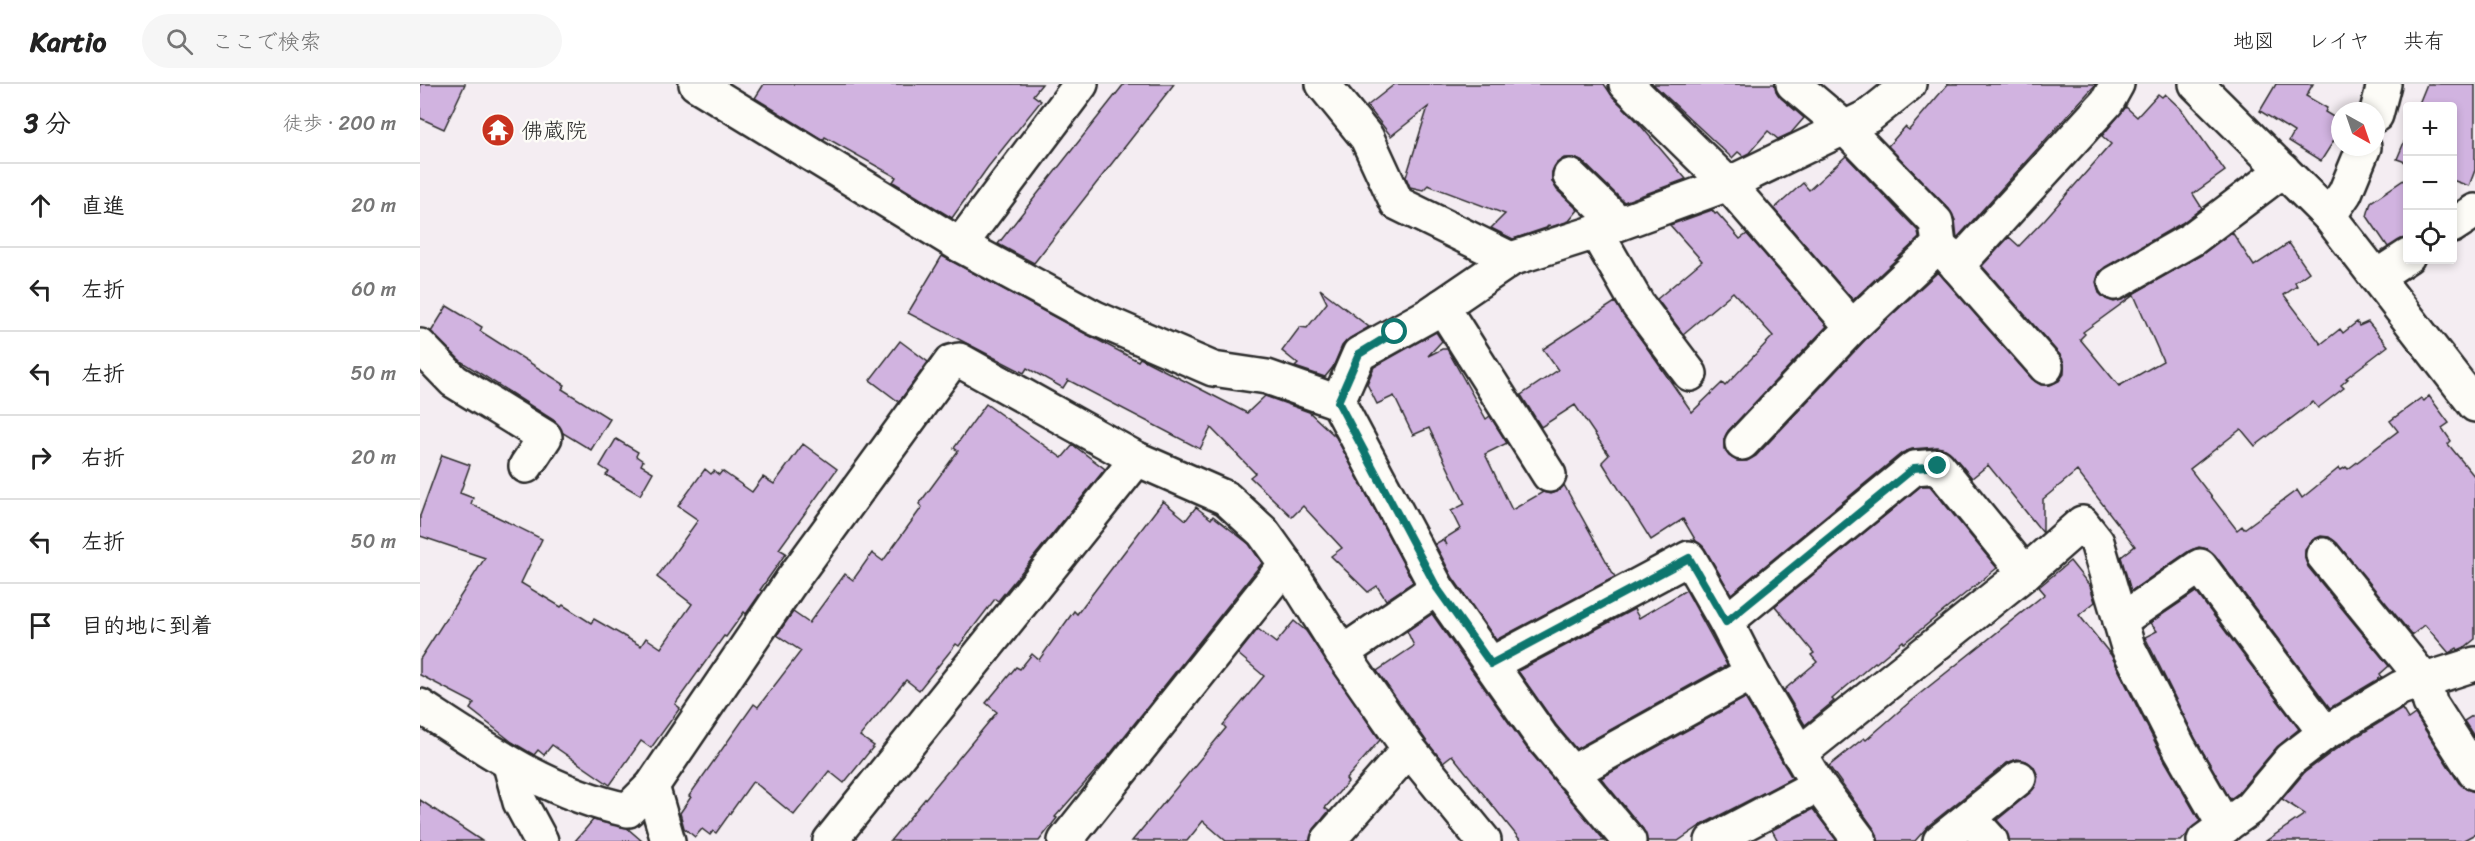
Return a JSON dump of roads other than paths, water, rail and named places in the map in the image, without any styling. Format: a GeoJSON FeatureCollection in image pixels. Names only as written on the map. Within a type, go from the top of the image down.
{"type":"FeatureCollection","features":[{"type":"Feature","properties":{"kind":"street"},"geometry":{"type":"LineString","coordinates":[[696,84],[960,245],[1095,318],[1213,369],[1267,376],[1338,402],[1437,588],[1541,736],[1629,841]]}},
{"type":"Feature","properties":{"kind":"street"},"geometry":{"type":"LineString","coordinates":[[960,245],[1081,84]]}},
{"type":"Feature","properties":{"kind":"street"},"geometry":{"type":"LineString","coordinates":[[1323,84],[1367,138],[1397,203],[1511,259]]}},
{"type":"Feature","properties":{"kind":"street"},"geometry":{"type":"LineString","coordinates":[[1626,84],[1728,184],[1852,327]]}},
{"type":"Feature","properties":{"kind":"street"},"geometry":{"type":"LineString","coordinates":[[1793,84],[1844,127],[1936,222],[1948,255],[2046,367]]}},
{"type":"Feature","properties":{"kind":"street"},"geometry":{"type":"LineString","coordinates":[[1338,402],[1359,354],[1442,306],[1511,259],[1728,184],[1869,116],[1909,84]]}},
{"type":"Feature","properties":{"kind":"street"},"geometry":{"type":"LineString","coordinates":[[1742,443],[1852,327],[1948,255],[2107,102],[2117,84]]}},
{"type":"Feature","properties":{"kind":"street"},"geometry":{"type":"LineString","coordinates":[[2196,84],[2329,216],[2475,405]]}},
{"type":"Feature","properties":{"kind":"street"},"geometry":{"type":"LineString","coordinates":[[2379,102],[2384,84]]}},
{"type":"Feature","properties":{"kind":"street"},"geometry":{"type":"LineString","coordinates":[[2329,216],[2344,194],[2360,156]]}},
{"type":"Feature","properties":{"kind":"street"},"geometry":{"type":"LineString","coordinates":[[2115,283],[2192,239],[2283,170]]}},
{"type":"Feature","properties":{"kind":"street"},"geometry":{"type":"LineString","coordinates":[[1570,176],[1607,227],[1638,305],[1690,374]]}},
{"type":"Feature","properties":{"kind":"street"},"geometry":{"type":"LineString","coordinates":[[2457,223],[2475,211]]}},
{"type":"Feature","properties":{"kind":"street"},"geometry":{"type":"LineString","coordinates":[[2376,277],[2403,259]]}},
{"type":"Feature","properties":{"kind":"street"},"geometry":{"type":"LineString","coordinates":[[1442,306],[1549,475]]}},
{"type":"Feature","properties":{"kind":"street"},"geometry":{"type":"LineString","coordinates":[[420,346],[454,381],[545,437],[526,466]]}},
{"type":"Feature","properties":{"kind":"street"},"geometry":{"type":"LineString","coordinates":[[420,706],[510,765],[596,804],[628,810],[652,786],[792,580],[951,362],[959,360],[1137,459],[1226,498],[1263,532],[1409,750],[1484,841]]}},
{"type":"Feature","properties":{"kind":"street"},"geometry":{"type":"LineString","coordinates":[[830,841],[1137,459]]}},
{"type":"Feature","properties":{"kind":"street"},"geometry":{"type":"LineString","coordinates":[[1726,622],[1914,468],[1938,466],[2025,573]]}},
{"type":"Feature","properties":{"kind":"street"},"geometry":{"type":"LineString","coordinates":[[1799,754],[2025,573],[2082,523],[2097,542],[2128,647],[2163,717],[2214,834],[2250,808],[2291,759],[2325,733],[2400,688],[2475,664]]}},
{"type":"Feature","properties":{"kind":"street"},"geometry":{"type":"LineString","coordinates":[[2323,555],[2425,681],[2430,703],[2475,773],[2470,791],[2475,798]]}},
{"type":"Feature","properties":{"kind":"street"},"geometry":{"type":"LineString","coordinates":[[1491,664],[1689,558],[1799,754],[1818,785],[1860,841]]}},
{"type":"Feature","properties":{"kind":"street"},"geometry":{"type":"LineString","coordinates":[[1065,841],[1286,564]]}},
{"type":"Feature","properties":{"kind":"street"},"geometry":{"type":"LineString","coordinates":[[2120,621],[2200,566],[2325,733]]}},
{"type":"Feature","properties":{"kind":"street"},"geometry":{"type":"LineString","coordinates":[[1342,653],[1437,588]]}},
{"type":"Feature","properties":{"kind":"street"},"geometry":{"type":"LineString","coordinates":[[1570,772],[1752,673]]}},
{"type":"Feature","properties":{"kind":"street"},"geometry":{"type":"LineString","coordinates":[[1328,841],[1409,750]]}},
{"type":"Feature","properties":{"kind":"street"},"geometry":{"type":"LineString","coordinates":[[510,765],[520,802],[541,841]]}},
{"type":"Feature","properties":{"kind":"street"},"geometry":{"type":"LineString","coordinates":[[1940,841],[1980,829],[2019,778]]}},
{"type":"Feature","properties":{"kind":"street"},"geometry":{"type":"LineString","coordinates":[[1712,841],[1818,785]]}},
{"type":"Feature","properties":{"kind":"street"},"geometry":{"type":"LineString","coordinates":[[652,786],[668,841]]}},
{"type":"Feature","properties":{"kind":"place","name":"佛蔵院"},"geometry":{"type":"Point","coordinates":[498,130]}}]}
